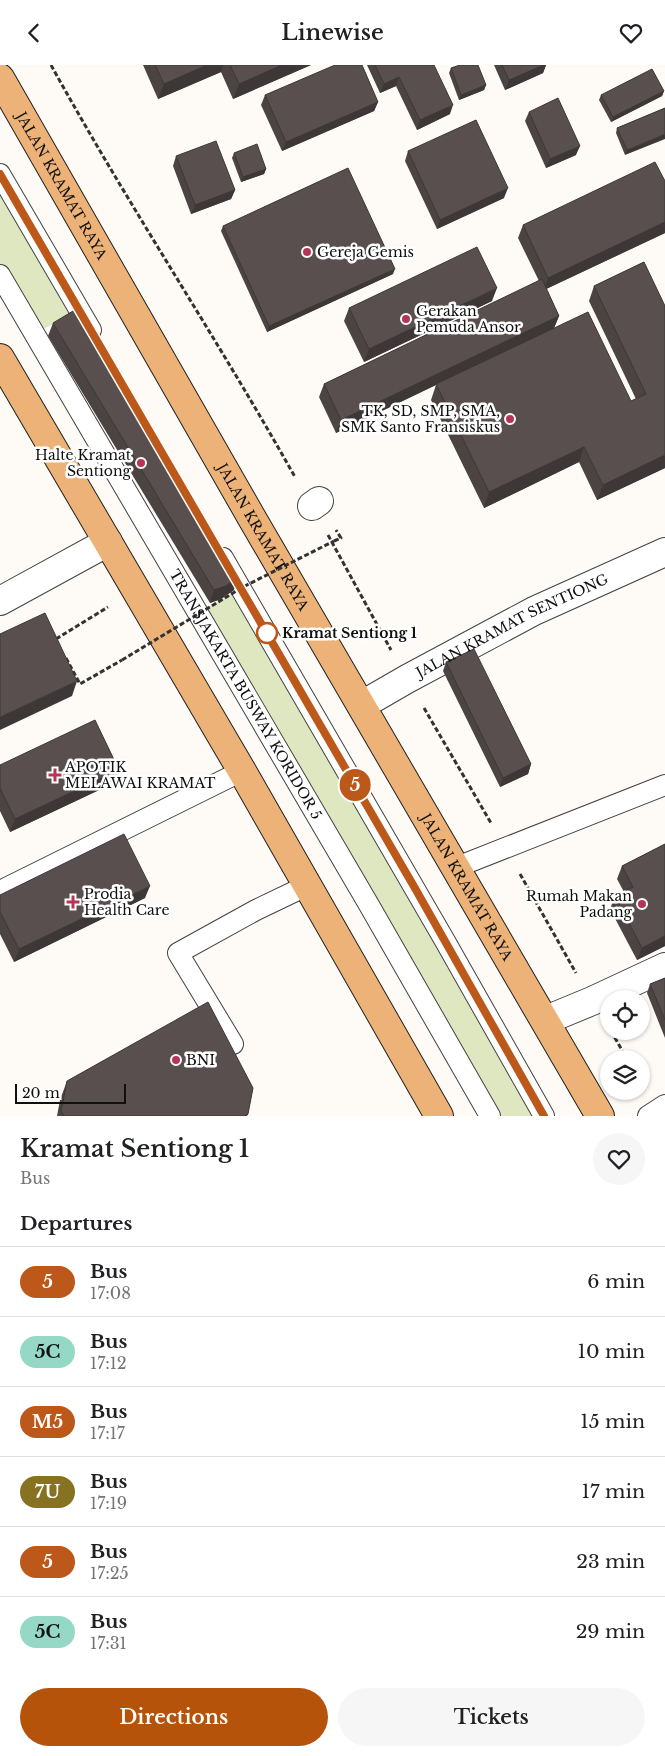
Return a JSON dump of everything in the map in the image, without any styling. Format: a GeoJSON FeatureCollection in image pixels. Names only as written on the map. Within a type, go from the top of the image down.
{"type":"FeatureCollection","features":[{"type":"Feature","properties":{"kind":"main road","name":"JALAN KRAMAT RAYA"},"geometry":{"type":"LineString","coordinates":[[0,78],[258,528],[546,1020],[600,1116]]}},
{"type":"Feature","properties":{"kind":"main road"},"geometry":{"type":"LineString","coordinates":[[0,358],[242,771],[306,886],[440,1116]]}},
{"type":"Feature","properties":{"kind":"street"},"geometry":{"type":"LineString","coordinates":[[0,601],[108,542]]}},
{"type":"Feature","properties":{"kind":"street","name":"JALAN KRAMAT SENTIONG"},"geometry":{"type":"LineString","coordinates":[[362,705],[534,611],[665,552]]}},
{"type":"Feature","properties":{"kind":"street"},"geometry":{"type":"LineString","coordinates":[[546,1020],[665,967]]}},
{"type":"Feature","properties":{"kind":"lane"},"geometry":{"type":"LineString","coordinates":[[0,174],[100,345]]}},
{"type":"Feature","properties":{"kind":"lane","name":"TRANSJAKARTA BUSWAY KORIDOR 5"},"geometry":{"type":"LineString","coordinates":[[0,275],[369,905],[490,1116]]}},
{"type":"Feature","properties":{"kind":"lane"},"geometry":{"type":"LineString","coordinates":[[211,538],[430,915],[544,1116]]}},
{"type":"Feature","properties":{"kind":"lane"},"geometry":{"type":"LineString","coordinates":[[6,888],[242,771]]}},
{"type":"Feature","properties":{"kind":"lane"},"geometry":{"type":"LineString","coordinates":[[457,867],[665,785]]}},
{"type":"Feature","properties":{"kind":"lane"},"geometry":{"type":"LineString","coordinates":[[233,1044],[178,953],[256,910],[306,886]]}},
{"type":"Feature","properties":{"kind":"lane"},"geometry":{"type":"LineString","coordinates":[[648,1116],[665,1105]]}},
{"type":"Feature","properties":{"kind":"path"},"geometry":{"type":"LineString","coordinates":[[51,65],[192,306],[315,504],[407,679],[506,848],[592,1001]]}},
{"type":"Feature","properties":{"kind":"path"},"geometry":{"type":"LineString","coordinates":[[64,654],[80,684],[243,587],[341,538]]}},
{"type":"Feature","properties":{"kind":"path"},"geometry":{"type":"LineString","coordinates":[[60,646],[56,638],[136,591]]}},
{"type":"Feature","properties":{"kind":"green space"},"geometry":{"type":"Polygon","coordinates":[[[0,174],[80,312],[34,333],[0,275],[0,174]]]}},
{"type":"Feature","properties":{"kind":"green space"},"geometry":{"type":"Polygon","coordinates":[[[235,591],[544,1116],[490,1116],[197,614],[235,591]]]}},
{"type":"Feature","properties":{"kind":"building"},"geometry":{"type":"Polygon","coordinates":[[[155,65],[207,65],[164,84],[155,65]]]}},
{"type":"Feature","properties":{"kind":"building"},"geometry":{"type":"Polygon","coordinates":[[[230,65],[282,65],[239,84],[230,65]]]}},
{"type":"Feature","properties":{"kind":"building"},"geometry":{"type":"Polygon","coordinates":[[[335,65],[362,65],[378,102],[286,142],[265,95],[335,65]]]}},
{"type":"Feature","properties":{"kind":"building"},"geometry":{"type":"Polygon","coordinates":[[[375,65],[434,65],[453,105],[420,120],[399,77],[384,84],[375,65]]]}},
{"type":"Feature","properties":{"kind":"building"},"geometry":{"type":"Polygon","coordinates":[[[460,65],[478,65],[486,85],[461,95],[451,68],[460,65]]]}},
{"type":"Feature","properties":{"kind":"building"},"geometry":{"type":"Polygon","coordinates":[[[502,65],[544,65],[509,80],[502,65]]]}},
{"type":"Feature","properties":{"kind":"building"},"geometry":{"type":"Polygon","coordinates":[[[652,69],[664,91],[613,117],[601,95],[652,69]]]}},
{"type":"Feature","properties":{"kind":"building"},"geometry":{"type":"Polygon","coordinates":[[[558,98],[580,146],[550,159],[529,112],[558,98]]]}},
{"type":"Feature","properties":{"kind":"building"},"geometry":{"type":"Polygon","coordinates":[[[665,108],[665,134],[627,150],[617,128],[665,108]]]}},
{"type":"Feature","properties":{"kind":"building"},"geometry":{"type":"Polygon","coordinates":[[[476,120],[508,188],[440,220],[408,151],[476,120]]]}},
{"type":"Feature","properties":{"kind":"building"},"geometry":{"type":"Polygon","coordinates":[[[216,141],[235,190],[195,205],[176,156],[216,141]]]}},
{"type":"Feature","properties":{"kind":"building"},"geometry":{"type":"Polygon","coordinates":[[[257,144],[266,169],[243,177],[234,153],[257,144]]]}},
{"type":"Feature","properties":{"kind":"building"},"geometry":{"type":"Polygon","coordinates":[[[655,162],[665,181],[665,222],[548,278],[523,225],[655,162]]]}},
{"type":"Feature","properties":{"kind":"building","name":"Gereja Gemis"},"geometry":{"type":"Polygon","coordinates":[[[348,168],[395,269],[269,326],[223,226],[348,168]]]}},
{"type":"Feature","properties":{"kind":"building"},"geometry":{"type":"Polygon","coordinates":[[[477,247],[497,288],[369,349],[349,308],[477,247]]]}},
{"type":"Feature","properties":{"kind":"building"},"geometry":{"type":"Polygon","coordinates":[[[644,262],[665,306],[665,455],[603,485],[584,447],[489,492],[436,384],[588,312],[631,401],[646,394],[594,286],[644,262]]]}},
{"type":"Feature","properties":{"kind":"building"},"geometry":{"type":"Polygon","coordinates":[[[542,279],[559,316],[341,420],[324,384],[542,279]]]}},
{"type":"Feature","properties":{"kind":"building","name":"Halte Kramat Sentiong"},"geometry":{"type":"Polygon","coordinates":[[[78,308],[238,577],[226,586],[214,590],[53,323],[78,308]]]}},
{"type":"Feature","properties":{"kind":"building"},"geometry":{"type":"Polygon","coordinates":[[[45,613],[77,681],[0,717],[0,634],[45,613]]]}},
{"type":"Feature","properties":{"kind":"building"},"geometry":{"type":"Polygon","coordinates":[[[474,649],[531,764],[503,778],[446,662],[474,649]]]}},
{"type":"Feature","properties":{"kind":"building"},"geometry":{"type":"Polygon","coordinates":[[[95,720],[119,770],[15,819],[0,788],[0,765],[95,720]]]}},
{"type":"Feature","properties":{"kind":"building","name":"Prodia Health Care"},"geometry":{"type":"Polygon","coordinates":[[[124,834],[150,886],[19,949],[0,912],[0,895],[124,834]]]}},
{"type":"Feature","properties":{"kind":"building","name":"Rumah Makan Padang"},"geometry":{"type":"Polygon","coordinates":[[[665,844],[665,936],[642,948],[615,896],[633,887],[622,866],[665,844]]]}},
{"type":"Feature","properties":{"kind":"building"},"geometry":{"type":"Polygon","coordinates":[[[665,978],[665,1020],[650,984],[665,978]]]}},
{"type":"Feature","properties":{"kind":"building","name":"BNI"},"geometry":{"type":"Polygon","coordinates":[[[208,1002],[253,1088],[248,1114],[245,1116],[64,1116],[61,1111],[67,1081],[208,1002]]]}},
{"type":"Feature","properties":{"kind":"bus line","name":"5"},"geometry":{"type":"LineString","coordinates":[[0,174],[416,890],[544,1116]]}},
{"type":"Feature","properties":{"kind":"place","name":"Gereja Gemis"},"geometry":{"type":"Point","coordinates":[307,252]}},
{"type":"Feature","properties":{"kind":"place","name":"Gerakan Pemuda Ansor"},"geometry":{"type":"Point","coordinates":[406,319]}},
{"type":"Feature","properties":{"kind":"place","name":"TK, SD, SMP, SMA, SMK Santo Fransiskus"},"geometry":{"type":"Point","coordinates":[510,419]}},
{"type":"Feature","properties":{"kind":"place","name":"Halte Kramat Sentiong"},"geometry":{"type":"Point","coordinates":[141,463]}},
{"type":"Feature","properties":{"kind":"place","name":"Kramat Sentiong 1"},"geometry":{"type":"Point","coordinates":[267,633]}},
{"type":"Feature","properties":{"kind":"place","name":"APOTIK MELAWAI KRAMAT"},"geometry":{"type":"Point","coordinates":[55,775]}},
{"type":"Feature","properties":{"kind":"place","name":"Prodia Health Care"},"geometry":{"type":"Point","coordinates":[73,902]}},
{"type":"Feature","properties":{"kind":"place","name":"Rumah Makan Padang"},"geometry":{"type":"Point","coordinates":[642,904]}},
{"type":"Feature","properties":{"kind":"place","name":"BNI"},"geometry":{"type":"Point","coordinates":[176,1060]}}]}
